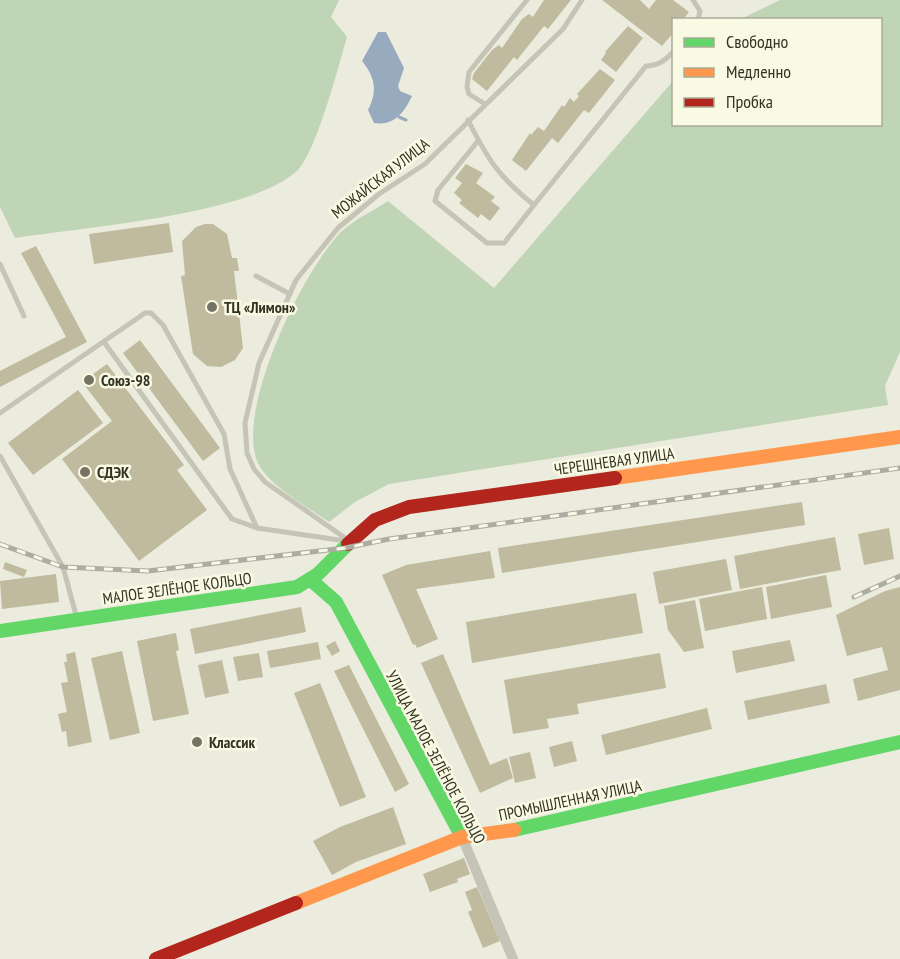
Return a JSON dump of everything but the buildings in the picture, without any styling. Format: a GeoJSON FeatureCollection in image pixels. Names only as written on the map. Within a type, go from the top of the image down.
{"type":"FeatureCollection","features":[{"type":"Feature","properties":{"kind":"street","name":"ЧЕРЕШНЕВАЯ УЛИЦА"},"geometry":{"type":"LineString","coordinates":[[348,545],[369,524],[385,514],[409,507],[900,437]]}},
{"type":"Feature","properties":{"kind":"street","name":"МАЛОЕ ЗЕЛЁНОЕ КОЛЬЦО"},"geometry":{"type":"LineString","coordinates":[[0,631],[297,587],[312,581],[348,545]]}},
{"type":"Feature","properties":{"kind":"street","name":"УЛИЦА МАЛОЕ ЗЕЛЁНОЕ КОЛЬЦО"},"geometry":{"type":"LineString","coordinates":[[312,581],[336,602],[462,837],[513,959]]}},
{"type":"Feature","properties":{"kind":"street","name":"ПРОМЫШЛЕННАЯ УЛИЦА"},"geometry":{"type":"LineString","coordinates":[[156,959],[462,837],[532,828],[900,742]]}},
{"type":"Feature","properties":{"kind":"lane"},"geometry":{"type":"LineString","coordinates":[[485,104],[469,94],[466,87],[469,72],[527,0]]}},
{"type":"Feature","properties":{"kind":"lane","name":"МОЖАЙСКАЯ УЛИЦА"},"geometry":{"type":"LineString","coordinates":[[348,545],[265,482],[247,453],[245,423],[259,363],[296,280],[338,228],[379,194],[425,164],[563,29],[582,0]]}},
{"type":"Feature","properties":{"kind":"lane"},"geometry":{"type":"LineString","coordinates":[[693,0],[700,11],[698,18]]}},
{"type":"Feature","properties":{"kind":"lane"},"geometry":{"type":"LineString","coordinates":[[478,141],[438,190],[435,201],[488,243],[504,243],[646,66],[654,66],[666,60],[672,53]]}},
{"type":"Feature","properties":{"kind":"lane"},"geometry":{"type":"LineString","coordinates":[[468,120],[485,156],[504,181],[534,206]]}},
{"type":"Feature","properties":{"kind":"lane"},"geometry":{"type":"LineString","coordinates":[[0,264],[24,316]]}},
{"type":"Feature","properties":{"kind":"lane"},"geometry":{"type":"LineString","coordinates":[[256,276],[290,294]]}},
{"type":"Feature","properties":{"kind":"lane"},"geometry":{"type":"LineString","coordinates":[[0,413],[145,313],[151,313],[163,325],[224,434],[231,468],[257,528]]}},
{"type":"Feature","properties":{"kind":"lane"},"geometry":{"type":"LineString","coordinates":[[104,342],[232,519],[257,528],[348,545]]}},
{"type":"Feature","properties":{"kind":"lane"},"geometry":{"type":"LineString","coordinates":[[0,456],[63,567],[77,620]]}},
{"type":"Feature","properties":{"kind":"green space"},"geometry":{"type":"Polygon","coordinates":[[[0,0],[339,0],[331,17],[347,37],[312,146],[298,170],[275,185],[243,198],[164,217],[15,238],[0,207],[0,0]]]}},
{"type":"Feature","properties":{"kind":"green space"},"geometry":{"type":"Polygon","coordinates":[[[780,0],[900,0],[900,352],[885,386],[888,405],[389,484],[355,502],[329,522],[291,496],[264,473],[259,465],[253,442],[255,413],[263,379],[276,343],[309,276],[326,250],[342,231],[388,201],[494,288],[672,82],[672,126],[882,126],[882,18],[743,18],[780,0]]]}},
{"type":"Feature","properties":{"kind":"water"},"geometry":{"type":"Polygon","coordinates":[[[378,32],[386,32],[404,68],[398,86],[400,91],[412,96],[398,117],[387,122],[374,123],[368,110],[373,97],[374,84],[362,61],[378,32]]]}},
{"type":"Feature","properties":{"kind":"waterway"},"geometry":{"type":"LineString","coordinates":[[399,117],[406,120]]}},
{"type":"Feature","properties":{"kind":"railway"},"geometry":{"type":"LineString","coordinates":[[0,544],[63,567],[148,571],[345,548],[389,539],[900,468]]}},
{"type":"Feature","properties":{"kind":"railway"},"geometry":{"type":"LineString","coordinates":[[854,597],[900,576]]}},
{"type":"Feature","properties":{"kind":"traffic: fast"},"geometry":{"type":"LineString","coordinates":[[0,631],[297,587],[318,574],[348,544]]}},
{"type":"Feature","properties":{"kind":"traffic: fast"},"geometry":{"type":"LineString","coordinates":[[312,581],[336,602],[462,837]]}},
{"type":"Feature","properties":{"kind":"traffic: fast"},"geometry":{"type":"LineString","coordinates":[[514,830],[900,742]]}},
{"type":"Feature","properties":{"kind":"traffic: slow"},"geometry":{"type":"LineString","coordinates":[[615,478],[900,437]]}},
{"type":"Feature","properties":{"kind":"traffic: slow"},"geometry":{"type":"LineString","coordinates":[[296,903],[462,837],[514,830]]}},
{"type":"Feature","properties":{"kind":"traffic: jam"},"geometry":{"type":"LineString","coordinates":[[348,544],[375,520],[409,507],[615,478]]}},
{"type":"Feature","properties":{"kind":"traffic: jam"},"geometry":{"type":"LineString","coordinates":[[156,959],[296,903]]}},
{"type":"Feature","properties":{"kind":"place","name":"ТЦ «Лимон»"},"geometry":{"type":"Point","coordinates":[212,307]}},
{"type":"Feature","properties":{"kind":"place","name":"Союз-98"},"geometry":{"type":"Point","coordinates":[89,380]}},
{"type":"Feature","properties":{"kind":"place","name":"СДЭК"},"geometry":{"type":"Point","coordinates":[85,472]}},
{"type":"Feature","properties":{"kind":"place","name":"Классик"},"geometry":{"type":"Point","coordinates":[197,742]}}]}
